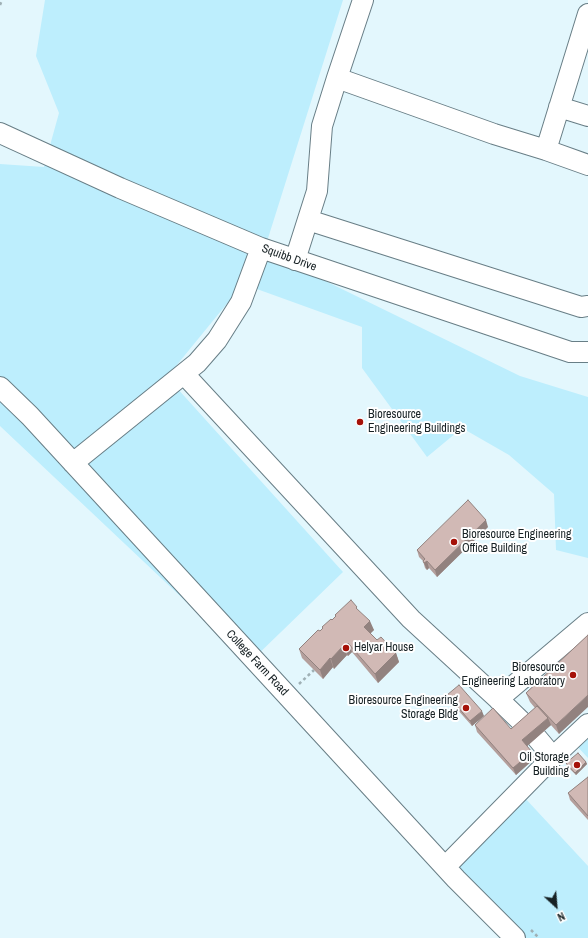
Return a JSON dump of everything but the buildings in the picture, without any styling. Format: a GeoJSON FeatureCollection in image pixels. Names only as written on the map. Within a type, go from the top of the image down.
{"type":"FeatureCollection","features":[{"type":"Feature","properties":{"kind":"street"},"geometry":{"type":"LineString","coordinates":[[295,260],[317,191],[322,126],[363,0]]}},
{"type":"Feature","properties":{"kind":"street"},"geometry":{"type":"LineString","coordinates":[[546,150],[588,14]]}},
{"type":"Feature","properties":{"kind":"street"},"geometry":{"type":"LineString","coordinates":[[337,78],[494,134],[588,165]]}},
{"type":"Feature","properties":{"kind":"street"},"geometry":{"type":"LineString","coordinates":[[561,102],[588,106]]}},
{"type":"Feature","properties":{"kind":"street"},"geometry":{"type":"LineString","coordinates":[[561,102],[588,116]]}},
{"type":"Feature","properties":{"kind":"street","name":"Squibb Drive"},"geometry":{"type":"LineString","coordinates":[[0,133],[120,188],[261,248],[570,352],[586,353]]}},
{"type":"Feature","properties":{"kind":"street"},"geometry":{"type":"LineString","coordinates":[[308,220],[581,308],[588,306]]}},
{"type":"Feature","properties":{"kind":"street"},"geometry":{"type":"LineString","coordinates":[[73,463],[197,363],[217,340],[241,302],[261,248]]}},
{"type":"Feature","properties":{"kind":"street"},"geometry":{"type":"LineString","coordinates":[[184,374],[411,619],[498,699],[531,732],[553,757]]}},
{"type":"Feature","properties":{"kind":"street","name":"College Farm Road"},"geometry":{"type":"LineString","coordinates":[[0,387],[30,416],[445,867],[515,938]]}},
{"type":"Feature","properties":{"kind":"street"},"geometry":{"type":"LineString","coordinates":[[498,699],[588,623]]}},
{"type":"Feature","properties":{"kind":"street"},"geometry":{"type":"LineString","coordinates":[[445,867],[553,757],[588,724]]}},
{"type":"Feature","properties":{"kind":"path"},"geometry":{"type":"LineString","coordinates":[[0,5],[2,0]]}},
{"type":"Feature","properties":{"kind":"shaded area"},"geometry":{"type":"Polygon","coordinates":[[[45,0],[343,0],[264,251],[520,376],[588,397],[588,558],[556,550],[554,494],[509,455],[462,428],[427,457],[362,368],[362,327],[243,284],[167,377],[343,572],[250,662],[0,426],[0,164],[44,167],[59,113],[36,56],[45,0]]]}},
{"type":"Feature","properties":{"kind":"shaded area"},"geometry":{"type":"Polygon","coordinates":[[[588,732],[588,758],[575,744],[588,732]]]}},
{"type":"Feature","properties":{"kind":"shaded area"},"geometry":{"type":"Polygon","coordinates":[[[524,797],[588,866],[588,938],[510,938],[443,873],[524,797]]]}},
{"type":"Feature","properties":{"kind":"place","name":"Bioresource Engineering Buildings"},"geometry":{"type":"Point","coordinates":[360,422]}},
{"type":"Feature","properties":{"kind":"place","name":"Bioresource Engineering Office Building"},"geometry":{"type":"Point","coordinates":[454,542]}},
{"type":"Feature","properties":{"kind":"place","name":"Helyar House"},"geometry":{"type":"Point","coordinates":[346,648]}},
{"type":"Feature","properties":{"kind":"place","name":"Bioresource Engineering Laboratory"},"geometry":{"type":"Point","coordinates":[573,675]}},
{"type":"Feature","properties":{"kind":"place","name":"Bioresource Engineering Storage Bldg"},"geometry":{"type":"Point","coordinates":[466,708]}},
{"type":"Feature","properties":{"kind":"place","name":"Oil Storage Building"},"geometry":{"type":"Point","coordinates":[577,765]}}]}
